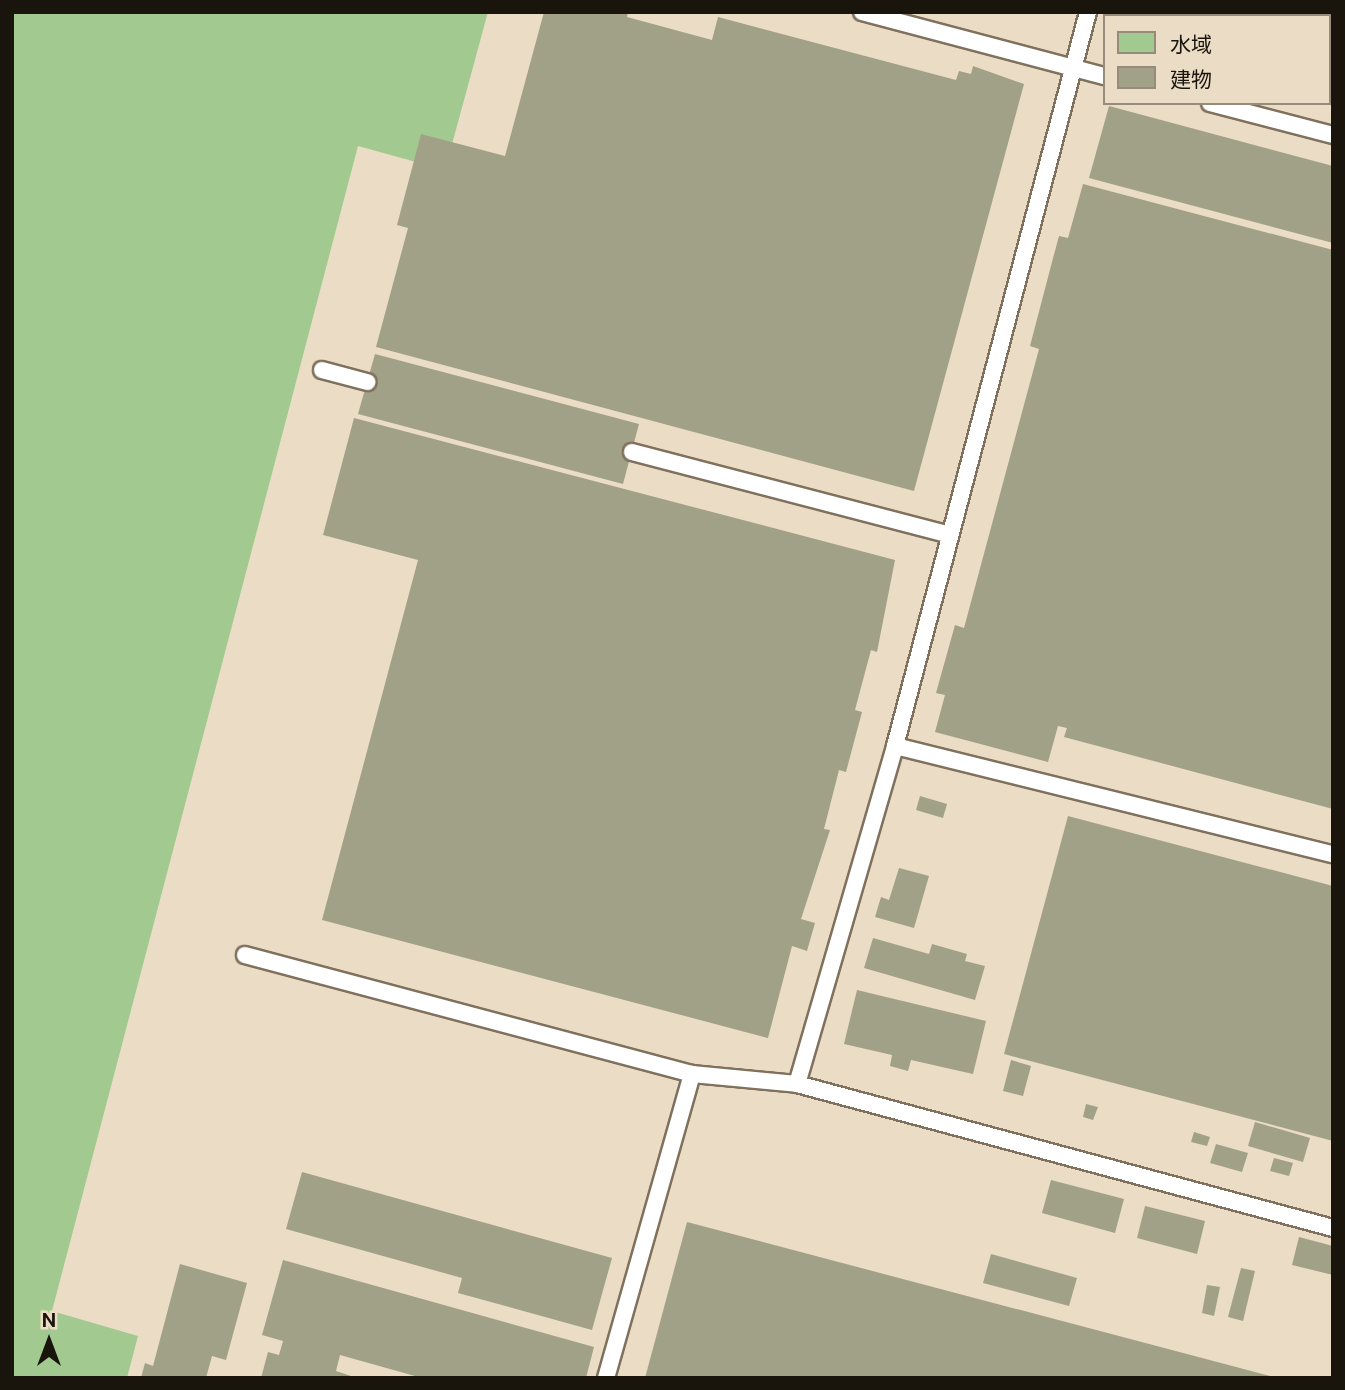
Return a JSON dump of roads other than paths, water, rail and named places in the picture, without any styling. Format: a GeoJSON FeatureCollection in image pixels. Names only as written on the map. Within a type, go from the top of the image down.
{"type":"FeatureCollection","features":[{"type":"Feature","properties":{"kind":"lane"},"geometry":{"type":"LineString","coordinates":[[862,12],[1104,76]]}},
{"type":"Feature","properties":{"kind":"lane"},"geometry":{"type":"LineString","coordinates":[[797,1084],[895,746],[947,534],[1088,12]]}},
{"type":"Feature","properties":{"kind":"lane"},"geometry":{"type":"LineString","coordinates":[[1218,105],[1333,135]]}},
{"type":"Feature","properties":{"kind":"lane"},"geometry":{"type":"LineString","coordinates":[[322,370],[367,382]]}},
{"type":"Feature","properties":{"kind":"lane"},"geometry":{"type":"LineString","coordinates":[[632,452],[947,534]]}},
{"type":"Feature","properties":{"kind":"lane"},"geometry":{"type":"LineString","coordinates":[[895,746],[1333,854]]}},
{"type":"Feature","properties":{"kind":"lane"},"geometry":{"type":"LineString","coordinates":[[245,955],[692,1074],[797,1084],[1333,1228]]}},
{"type":"Feature","properties":{"kind":"lane"},"geometry":{"type":"LineString","coordinates":[[606,1378],[692,1074]]}},
{"type":"Feature","properties":{"kind":"water"},"geometry":{"type":"Polygon","coordinates":[[[12,12],[488,12],[445,170],[358,146],[52,1311],[138,1336],[127,1378],[12,1378],[12,12]]]}}]}
